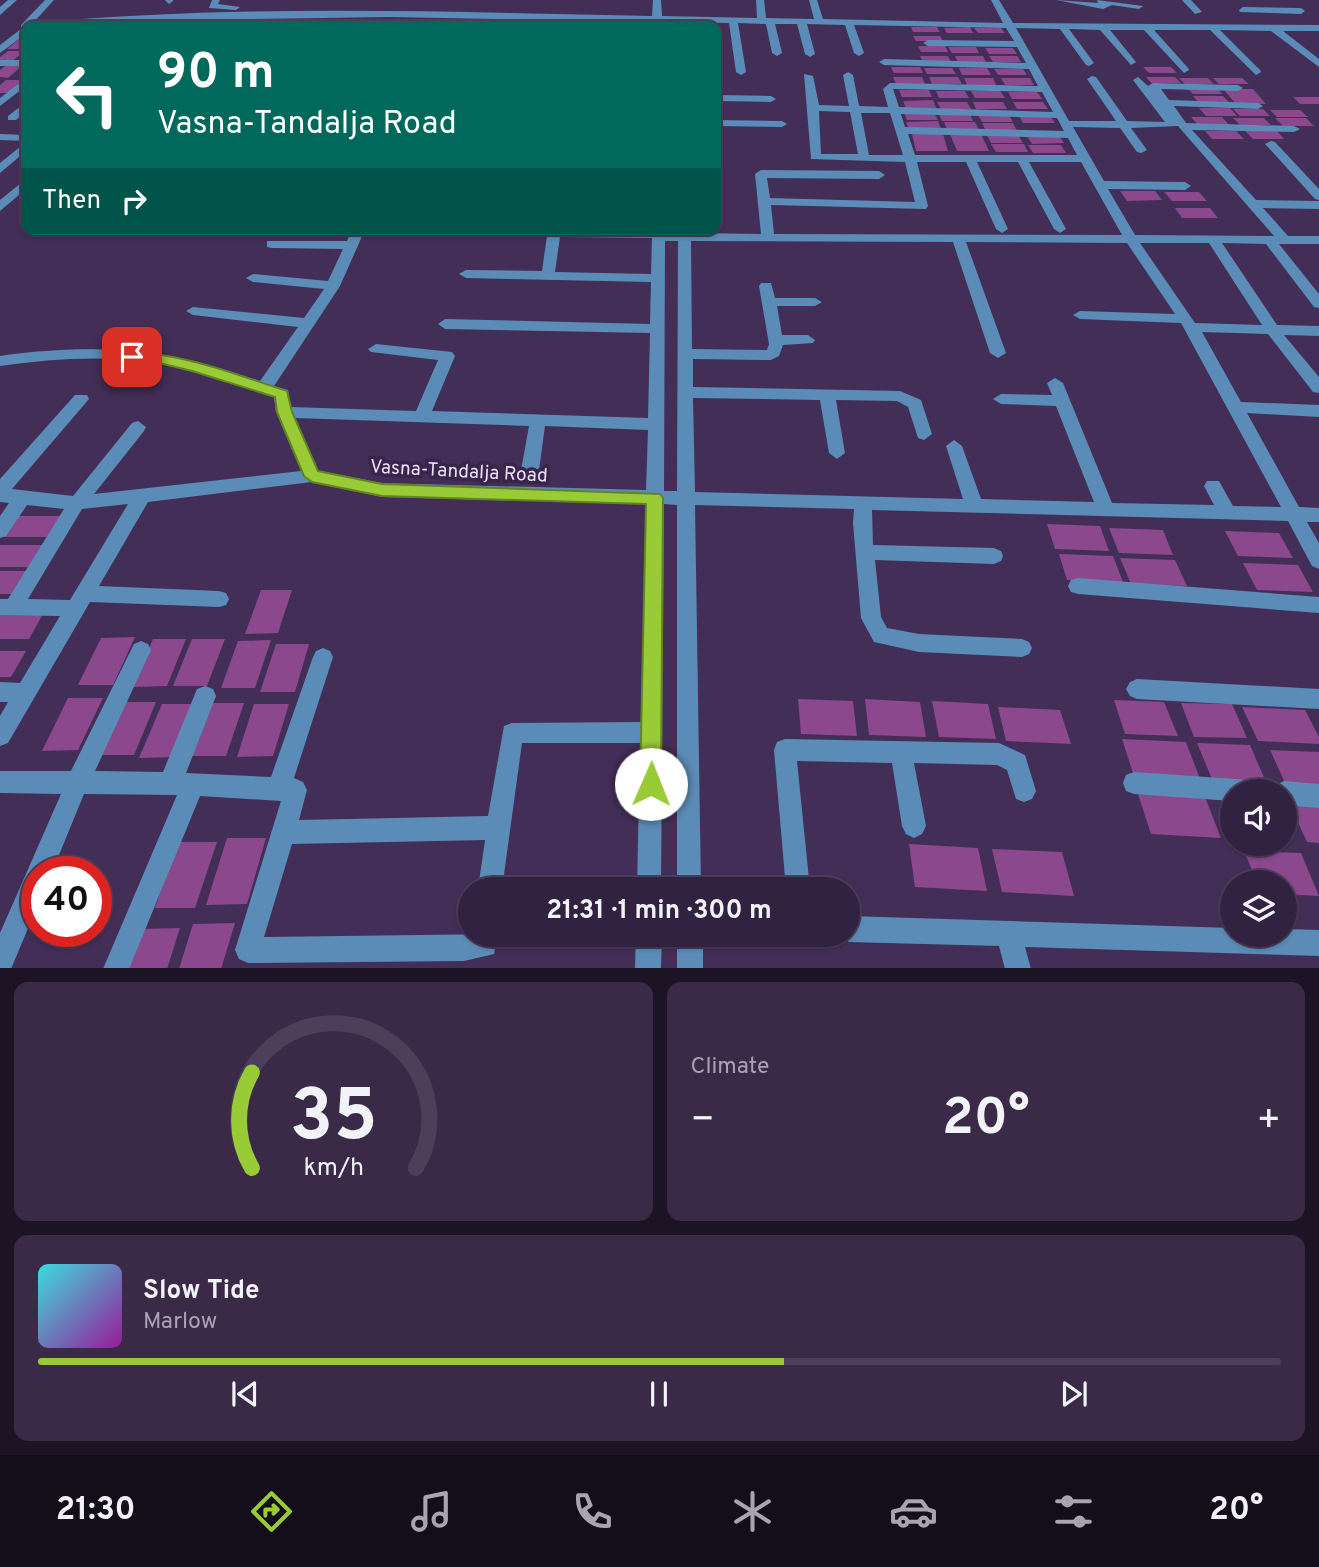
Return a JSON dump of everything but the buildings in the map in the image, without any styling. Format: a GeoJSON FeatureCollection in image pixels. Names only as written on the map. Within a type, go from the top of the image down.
{"type":"FeatureCollection","features":[{"type":"Feature","properties":{"kind":"street"},"geometry":{"type":"LineString","coordinates":[[0,12],[13,0]]}},
{"type":"Feature","properties":{"kind":"street"},"geometry":{"type":"LineString","coordinates":[[33,21],[50,0]]}},
{"type":"Feature","properties":{"kind":"street"},"geometry":{"type":"LineString","coordinates":[[216,0],[212,6],[266,7],[260,14]]}},
{"type":"Feature","properties":{"kind":"street"},"geometry":{"type":"LineString","coordinates":[[399,14],[406,0]]}},
{"type":"Feature","properties":{"kind":"street"},"geometry":{"type":"LineString","coordinates":[[657,0],[657,21]]}},
{"type":"Feature","properties":{"kind":"street"},"geometry":{"type":"LineString","coordinates":[[760,0],[777,53]]}},
{"type":"Feature","properties":{"kind":"street"},"geometry":{"type":"LineString","coordinates":[[813,0],[819,21]]}},
{"type":"Feature","properties":{"kind":"street"},"geometry":{"type":"LineString","coordinates":[[995,0],[1128,234],[1188,323],[1237,407],[1319,561]]}},
{"type":"Feature","properties":{"kind":"street"},"geometry":{"type":"LineString","coordinates":[[1060,0],[1103,6],[1111,2]]}},
{"type":"Feature","properties":{"kind":"street"},"geometry":{"type":"LineString","coordinates":[[1097,0],[1139,6]]}},
{"type":"Feature","properties":{"kind":"street"},"geometry":{"type":"LineString","coordinates":[[1186,0],[1198,12]]}},
{"type":"Feature","properties":{"kind":"street"},"geometry":{"type":"LineString","coordinates":[[1286,0],[1319,26]]}},
{"type":"Feature","properties":{"kind":"street"},"geometry":{"type":"LineString","coordinates":[[103,8],[130,7]]}},
{"type":"Feature","properties":{"kind":"street"},"geometry":{"type":"LineString","coordinates":[[75,21],[84,9]]}},
{"type":"Feature","properties":{"kind":"street"},"geometry":{"type":"LineString","coordinates":[[94,21],[353,10],[399,14],[449,11],[461,15],[637,21]]}},
{"type":"Feature","properties":{"kind":"street"},"geometry":{"type":"LineString","coordinates":[[1243,10],[1301,11]]}},
{"type":"Feature","properties":{"kind":"street"},"geometry":{"type":"LineString","coordinates":[[276,21],[282,14]]}},
{"type":"Feature","properties":{"kind":"street"},"geometry":{"type":"LineString","coordinates":[[412,21],[417,14]]}},
{"type":"Feature","properties":{"kind":"street"},"geometry":{"type":"LineString","coordinates":[[458,21],[461,15]]}},
{"type":"Feature","properties":{"kind":"street"},"geometry":{"type":"LineString","coordinates":[[227,21],[232,16]]}},
{"type":"Feature","properties":{"kind":"street"},"geometry":{"type":"LineString","coordinates":[[121,21],[125,18]]}},
{"type":"Feature","properties":{"kind":"street"},"geometry":{"type":"LineString","coordinates":[[673,18],[1103,27],[1319,26]]}},
{"type":"Feature","properties":{"kind":"street"},"geometry":{"type":"LineString","coordinates":[[733,20],[741,72]]}},
{"type":"Feature","properties":{"kind":"street"},"geometry":{"type":"LineString","coordinates":[[801,21],[810,54]]}},
{"type":"Feature","properties":{"kind":"street"},"geometry":{"type":"LineString","coordinates":[[848,22],[859,53]]}},
{"type":"Feature","properties":{"kind":"street"},"geometry":{"type":"LineString","coordinates":[[1062,26],[1089,63]]}},
{"type":"Feature","properties":{"kind":"street"},"geometry":{"type":"LineString","coordinates":[[1103,27],[1130,62]]}},
{"type":"Feature","properties":{"kind":"street"},"geometry":{"type":"LineString","coordinates":[[1146,27],[1184,70]]}},
{"type":"Feature","properties":{"kind":"street"},"geometry":{"type":"LineString","coordinates":[[1212,27],[1256,72]]}},
{"type":"Feature","properties":{"kind":"street"},"geometry":{"type":"LineString","coordinates":[[1274,27],[1319,64]]}},
{"type":"Feature","properties":{"kind":"street"},"geometry":{"type":"LineString","coordinates":[[12,29],[21,28]]}},
{"type":"Feature","properties":{"kind":"street"},"geometry":{"type":"LineString","coordinates":[[0,50],[21,33]]}},
{"type":"Feature","properties":{"kind":"street"},"geometry":{"type":"LineString","coordinates":[[928,43],[1020,44]]}},
{"type":"Feature","properties":{"kind":"street"},"geometry":{"type":"LineString","coordinates":[[884,62],[1032,66]]}},
{"type":"Feature","properties":{"kind":"street"},"geometry":{"type":"LineString","coordinates":[[3,65],[21,63]]}},
{"type":"Feature","properties":{"kind":"street"},"geometry":{"type":"LineString","coordinates":[[848,75],[864,158]]}},
{"type":"Feature","properties":{"kind":"street"},"geometry":{"type":"LineString","coordinates":[[808,76],[814,108],[815,157],[1085,159]]}},
{"type":"Feature","properties":{"kind":"street"},"geometry":{"type":"LineString","coordinates":[[1092,79],[1140,150]]}},
{"type":"Feature","properties":{"kind":"street"},"geometry":{"type":"LineString","coordinates":[[900,130],[1065,124],[1173,125],[1138,80]]}},
{"type":"Feature","properties":{"kind":"street"},"geometry":{"type":"LineString","coordinates":[[0,103],[21,85]]}},
{"type":"Feature","properties":{"kind":"street"},"geometry":{"type":"LineString","coordinates":[[763,201],[923,212],[888,89],[890,86],[1045,89]]}},
{"type":"Feature","properties":{"kind":"street"},"geometry":{"type":"LineString","coordinates":[[1238,88],[1153,86],[1251,204],[1319,304]]}},
{"type":"Feature","properties":{"kind":"street"},"geometry":{"type":"LineString","coordinates":[[721,98],[771,99]]}},
{"type":"Feature","properties":{"kind":"street"},"geometry":{"type":"LineString","coordinates":[[1166,103],[1258,106]]}},
{"type":"Feature","properties":{"kind":"street"},"geometry":{"type":"LineString","coordinates":[[814,108],[894,110],[1065,124]]}},
{"type":"Feature","properties":{"kind":"street"},"geometry":{"type":"LineString","coordinates":[[12,118],[21,110]]}},
{"type":"Feature","properties":{"kind":"street"},"geometry":{"type":"LineString","coordinates":[[721,123],[782,124]]}},
{"type":"Feature","properties":{"kind":"street"},"geometry":{"type":"LineString","coordinates":[[1184,126],[1294,129]]}},
{"type":"Feature","properties":{"kind":"street"},"geometry":{"type":"LineString","coordinates":[[0,137],[21,138]]}},
{"type":"Feature","properties":{"kind":"street"},"geometry":{"type":"LineString","coordinates":[[1271,144],[1319,196]]}},
{"type":"Feature","properties":{"kind":"street"},"geometry":{"type":"LineString","coordinates":[[2,165],[21,149]]}},
{"type":"Feature","properties":{"kind":"street"},"geometry":{"type":"LineString","coordinates":[[970,159],[1002,229]]}},
{"type":"Feature","properties":{"kind":"street"},"geometry":{"type":"LineString","coordinates":[[1022,159],[1060,229]]}},
{"type":"Feature","properties":{"kind":"street"},"geometry":{"type":"LineString","coordinates":[[767,232],[760,176],[766,173],[879,175]]}},
{"type":"Feature","properties":{"kind":"street"},"geometry":{"type":"LineString","coordinates":[[1100,185],[1185,186]]}},
{"type":"Feature","properties":{"kind":"street"},"geometry":{"type":"LineString","coordinates":[[0,207],[21,188]]}},
{"type":"Feature","properties":{"kind":"street"},"geometry":{"type":"LineString","coordinates":[[1251,204],[1319,205]]}},
{"type":"Feature","properties":{"kind":"street"},"geometry":{"type":"LineString","coordinates":[[721,227],[767,232],[958,239],[1128,234],[1275,236],[1319,240]]}},
{"type":"Feature","properties":{"kind":"street"},"geometry":{"type":"LineString","coordinates":[[721,233],[1060,229],[1213,240],[1319,230]]}},
{"type":"Feature","properties":{"kind":"street"},"geometry":{"type":"LineString","coordinates":[[264,388],[333,286],[357,235]]}},
{"type":"Feature","properties":{"kind":"street"},"geometry":{"type":"LineString","coordinates":[[548,274],[554,235]]}},
{"type":"Feature","properties":{"kind":"street"},"geometry":{"type":"LineString","coordinates":[[649,877],[659,235]]}},
{"type":"Feature","properties":{"kind":"street"},"geometry":{"type":"LineString","coordinates":[[685,235],[689,877]]}},
{"type":"Feature","properties":{"kind":"street"},"geometry":{"type":"LineString","coordinates":[[958,239],[999,353]]}},
{"type":"Feature","properties":{"kind":"street"},"geometry":{"type":"LineString","coordinates":[[1213,240],[1272,329],[1319,388]]}},
{"type":"Feature","properties":{"kind":"street"},"geometry":{"type":"LineString","coordinates":[[272,244],[352,246]]}},
{"type":"Feature","properties":{"kind":"street"},"geometry":{"type":"LineString","coordinates":[[466,274],[659,278]]}},
{"type":"Feature","properties":{"kind":"street"},"geometry":{"type":"LineString","coordinates":[[253,278],[333,286]]}},
{"type":"Feature","properties":{"kind":"street"},"geometry":{"type":"LineString","coordinates":[[685,354],[771,355],[776,349],[766,286]]}},
{"type":"Feature","properties":{"kind":"street"},"geometry":{"type":"LineString","coordinates":[[769,302],[815,302]]}},
{"type":"Feature","properties":{"kind":"street"},"geometry":{"type":"LineString","coordinates":[[193,311],[308,323]]}},
{"type":"Feature","properties":{"kind":"street"},"geometry":{"type":"LineString","coordinates":[[1080,315],[1319,331]]}},
{"type":"Feature","properties":{"kind":"street"},"geometry":{"type":"LineString","coordinates":[[445,324],[658,329]]}},
{"type":"Feature","properties":{"kind":"street"},"geometry":{"type":"LineString","coordinates":[[775,340],[808,340]]}},
{"type":"Feature","properties":{"kind":"street"},"geometry":{"type":"LineString","coordinates":[[376,349],[447,356],[421,418]]}},
{"type":"Feature","properties":{"kind":"street"},"geometry":{"type":"LineString","coordinates":[[0,361],[38,356],[155,358],[282,394],[284,412],[312,476]]}},
{"type":"Feature","properties":{"kind":"street"},"geometry":{"type":"LineString","coordinates":[[1055,383],[1105,508]]}},
{"type":"Feature","properties":{"kind":"street"},"geometry":{"type":"LineString","coordinates":[[684,392],[900,396],[915,404],[924,434]]}},
{"type":"Feature","properties":{"kind":"street"},"geometry":{"type":"LineString","coordinates":[[827,395],[837,453]]}},
{"type":"Feature","properties":{"kind":"street"},"geometry":{"type":"LineString","coordinates":[[0,493],[81,399]]}},
{"type":"Feature","properties":{"kind":"street"},"geometry":{"type":"LineString","coordinates":[[1001,399],[1062,401]]}},
{"type":"Feature","properties":{"kind":"street"},"geometry":{"type":"LineString","coordinates":[[1237,407],[1319,411]]}},
{"type":"Feature","properties":{"kind":"street"},"geometry":{"type":"LineString","coordinates":[[284,412],[656,424]]}},
{"type":"Feature","properties":{"kind":"street"},"geometry":{"type":"LineString","coordinates":[[530,470],[538,421]]}},
{"type":"Feature","properties":{"kind":"street"},"geometry":{"type":"LineString","coordinates":[[6,607],[77,503],[138,427]]}},
{"type":"Feature","properties":{"kind":"street"},"geometry":{"type":"LineString","coordinates":[[954,446],[974,505]]}},
{"type":"Feature","properties":{"kind":"street","name":"Vasna-Tandalja Road"},"geometry":{"type":"LineString","coordinates":[[0,493],[22,498],[77,503],[312,476],[382,490],[1319,515]]}},
{"type":"Feature","properties":{"kind":"street"},"geometry":{"type":"LineString","coordinates":[[1213,486],[1227,512]]}},
{"type":"Feature","properties":{"kind":"street"},"geometry":{"type":"LineString","coordinates":[[0,736],[143,495]]}},
{"type":"Feature","properties":{"kind":"street"},"geometry":{"type":"LineString","coordinates":[[0,531],[22,498]]}},
{"type":"Feature","properties":{"kind":"street"},"geometry":{"type":"LineString","coordinates":[[864,504],[862,523],[871,618],[881,636],[919,643],[1022,648]]}},
{"type":"Feature","properties":{"kind":"street"},"geometry":{"type":"LineString","coordinates":[[864,552],[994,556]]}},
{"type":"Feature","properties":{"kind":"street"},"geometry":{"type":"LineString","coordinates":[[1077,586],[1319,605]]}},
{"type":"Feature","properties":{"kind":"street"},"geometry":{"type":"LineString","coordinates":[[6,607],[82,601],[219,599]]}},
{"type":"Feature","properties":{"kind":"street"},"geometry":{"type":"LineString","coordinates":[[46,856],[141,650]]}},
{"type":"Feature","properties":{"kind":"street"},"geometry":{"type":"LineString","coordinates":[[278,790],[323,657]]}},
{"type":"Feature","properties":{"kind":"street"},"geometry":{"type":"LineString","coordinates":[[1137,689],[1319,699]]}},
{"type":"Feature","properties":{"kind":"street"},"geometry":{"type":"LineString","coordinates":[[0,692],[27,693]]}},
{"type":"Feature","properties":{"kind":"street"},"geometry":{"type":"LineString","coordinates":[[116,968],[182,784],[205,696]]}},
{"type":"Feature","properties":{"kind":"street"},"geometry":{"type":"LineString","coordinates":[[492,877],[512,733],[652,732]]}},
{"type":"Feature","properties":{"kind":"street"},"geometry":{"type":"LineString","coordinates":[[797,877],[785,750],[999,754],[1017,763],[1024,791]]}},
{"type":"Feature","properties":{"kind":"street"},"geometry":{"type":"LineString","coordinates":[[901,752],[914,826]]}},
{"type":"Feature","properties":{"kind":"street"},"geometry":{"type":"LineString","coordinates":[[0,782],[182,784],[295,790],[286,832],[255,920],[248,950],[474,947]]}},
{"type":"Feature","properties":{"kind":"street"},"geometry":{"type":"LineString","coordinates":[[1135,783],[1220,789]]}},
{"type":"Feature","properties":{"kind":"street"},"geometry":{"type":"LineString","coordinates":[[1297,794],[1319,796]]}},
{"type":"Feature","properties":{"kind":"street"},"geometry":{"type":"LineString","coordinates":[[286,832],[498,828]]}},
{"type":"Feature","properties":{"kind":"street"},"geometry":{"type":"LineString","coordinates":[[0,963],[21,914]]}},
{"type":"Feature","properties":{"kind":"street"},"geometry":{"type":"LineString","coordinates":[[860,929],[1319,943]]}},
{"type":"Feature","properties":{"kind":"street"},"geometry":{"type":"LineString","coordinates":[[1009,934],[1017,968]]}},
{"type":"Feature","properties":{"kind":"street"},"geometry":{"type":"LineString","coordinates":[[648,968],[649,947]]}},
{"type":"Feature","properties":{"kind":"street"},"geometry":{"type":"LineString","coordinates":[[690,947],[690,968]]}},
{"type":"Feature","properties":{"kind":"route"},"geometry":{"type":"LineString","coordinates":[[132,357],[155,358],[194,367],[282,394],[284,412],[312,476],[382,490],[654,498],[651,784]]}}]}
